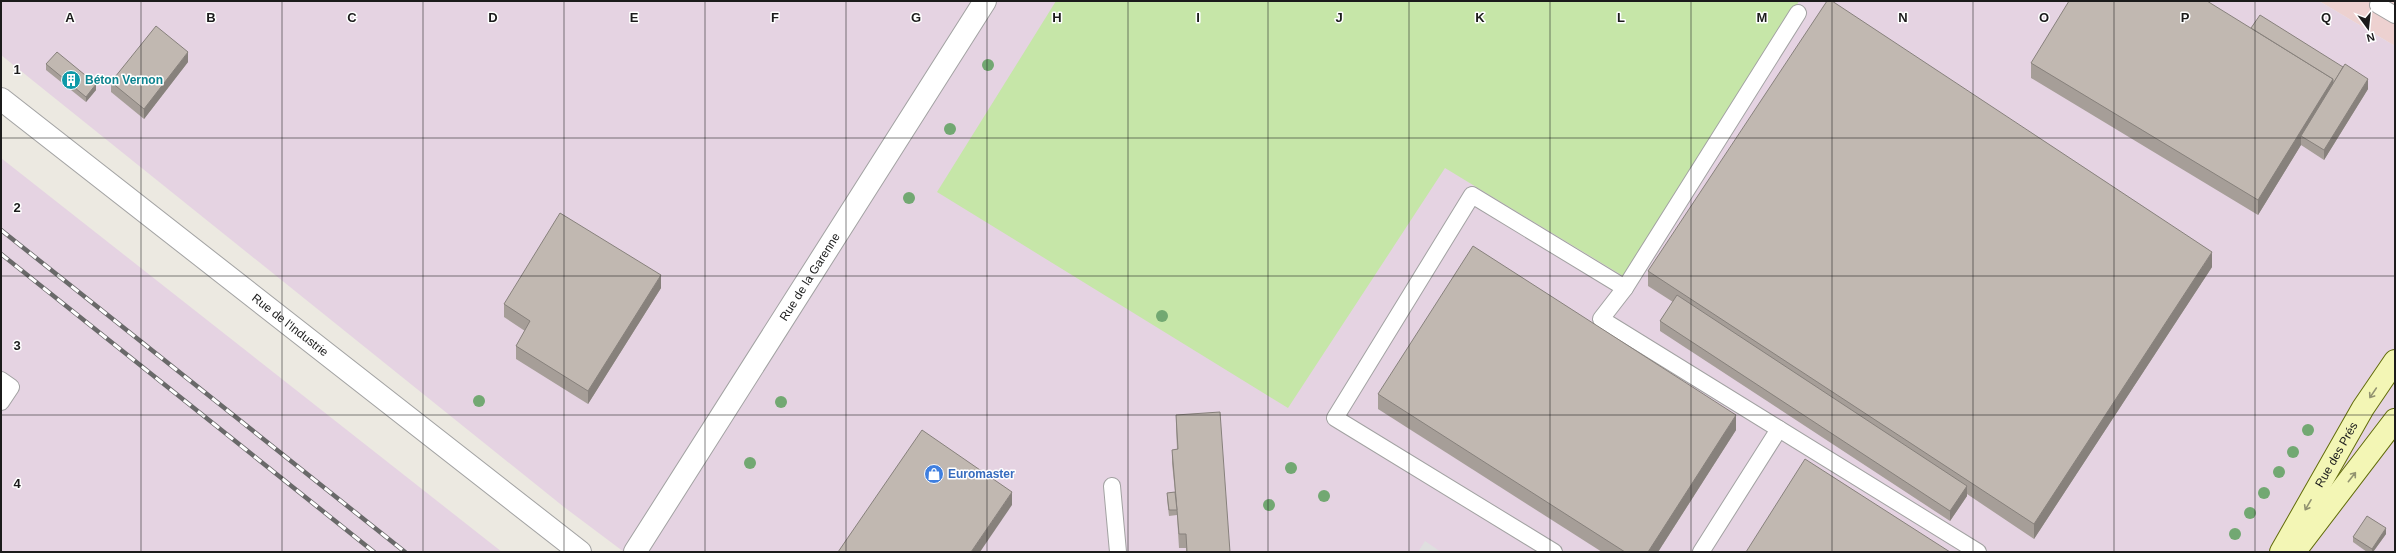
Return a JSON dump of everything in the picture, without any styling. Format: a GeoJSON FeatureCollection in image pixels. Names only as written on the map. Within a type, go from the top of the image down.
{"type":"FeatureCollection","features":[{"type":"Feature","properties":{"kind":"main road","name":"Rue des Prés"},"geometry":{"type":"LineString","coordinates":[[2281,552],[2363,408],[2395,361]]}},
{"type":"Feature","properties":{"kind":"main road","name":"Rue des Prés"},"geometry":{"type":"LineString","coordinates":[[2294,552],[2395,420]]}},
{"type":"Feature","properties":{"kind":"street","name":"Rue de la Garenne"},"geometry":{"type":"LineString","coordinates":[[635,552],[985,1]]}},
{"type":"Feature","properties":{"kind":"street","name":"Rue de l'Industrie"},"geometry":{"type":"LineString","coordinates":[[1,99],[580,552]]}},
{"type":"Feature","properties":{"kind":"lane"},"geometry":{"type":"LineString","coordinates":[[2380,1],[2378,5],[2395,15]]}},
{"type":"Feature","properties":{"kind":"lane"},"geometry":{"type":"LineString","coordinates":[[1798,13],[1625,288],[1601,319],[1978,552]]}},
{"type":"Feature","properties":{"kind":"lane"},"geometry":{"type":"LineString","coordinates":[[1554,552],[1335,418],[1472,195],[1625,288]]}},
{"type":"Feature","properties":{"kind":"lane"},"geometry":{"type":"LineString","coordinates":[[1,380],[11,387],[1,402]]}},
{"type":"Feature","properties":{"kind":"lane"},"geometry":{"type":"LineString","coordinates":[[1701,552],[1779,429]]}},
{"type":"Feature","properties":{"kind":"lane"},"geometry":{"type":"LineString","coordinates":[[1112,486],[1118,552]]}},
{"type":"Feature","properties":{"kind":"shaded area"},"geometry":{"type":"Polygon","coordinates":[[[1,1],[2319,1],[2395,46],[2395,552],[624,552],[564,507],[1,55],[1,1]]]}},
{"type":"Feature","properties":{"kind":"shaded area"},"geometry":{"type":"Polygon","coordinates":[[[2319,1],[2395,1],[2395,46],[2319,1]]]}},
{"type":"Feature","properties":{"kind":"shaded area"},"geometry":{"type":"Polygon","coordinates":[[[1,158],[502,552],[1,552],[1,158]]]}},
{"type":"Feature","properties":{"kind":"shaded area"},"geometry":{"type":"Polygon","coordinates":[[[1425,541],[1441,552],[1418,552],[1425,541]]]}},
{"type":"Feature","properties":{"kind":"green space"},"geometry":{"type":"Polygon","coordinates":[[[1056,1],[1799,1],[1787,23],[1623,276],[1445,168],[1288,408],[937,192],[1056,1]]]}},
{"type":"Feature","properties":{"kind":"building"},"geometry":{"type":"Polygon","coordinates":[[[1827,1],[1832,1],[2212,252],[2034,524],[1648,271],[1827,1]]]}},
{"type":"Feature","properties":{"kind":"building"},"geometry":{"type":"Polygon","coordinates":[[[2069,1],[2207,1],[2333,79],[2258,200],[2031,63],[2069,1]]]}},
{"type":"Feature","properties":{"kind":"building"},"geometry":{"type":"Polygon","coordinates":[[[2260,15],[2343,67],[2333,84],[2333,79],[2251,28],[2260,15]]]}},
{"type":"Feature","properties":{"kind":"building"},"geometry":{"type":"Polygon","coordinates":[[[156,26],[188,52],[144,109],[111,82],[156,26]]]}},
{"type":"Feature","properties":{"kind":"building","name":"Béton Vernon"},"geometry":{"type":"Polygon","coordinates":[[[57,52],[96,84],[86,97],[46,64],[57,52]]]}},
{"type":"Feature","properties":{"kind":"building"},"geometry":{"type":"Polygon","coordinates":[[[2345,64],[2368,79],[2324,150],[2301,136],[2345,64]]]}},
{"type":"Feature","properties":{"kind":"building"},"geometry":{"type":"Polygon","coordinates":[[[560,213],[661,275],[588,391],[516,346],[530,321],[504,304],[560,213]]]}},
{"type":"Feature","properties":{"kind":"building"},"geometry":{"type":"Polygon","coordinates":[[[1473,246],[1736,415],[1648,552],[1625,552],[1378,394],[1473,246]]]}},
{"type":"Feature","properties":{"kind":"building"},"geometry":{"type":"Polygon","coordinates":[[[1677,295],[1967,486],[1950,511],[1660,321],[1677,295]]]}},
{"type":"Feature","properties":{"kind":"building"},"geometry":{"type":"Polygon","coordinates":[[[1220,412],[1230,552],[1187,552],[1186,534],[1179,534],[1172,450],[1178,449],[1176,415],[1220,412]]]}},
{"type":"Feature","properties":{"kind":"building","name":"Euromaster"},"geometry":{"type":"Polygon","coordinates":[[[922,430],[1012,492],[971,552],[838,552],[922,430]]]}},
{"type":"Feature","properties":{"kind":"building"},"geometry":{"type":"Polygon","coordinates":[[[1805,459],[1950,552],[1746,552],[1805,459]]]}},
{"type":"Feature","properties":{"kind":"building"},"geometry":{"type":"Polygon","coordinates":[[[1175,492],[1177,510],[1169,510],[1167,493],[1175,492]]]}},
{"type":"Feature","properties":{"kind":"building"},"geometry":{"type":"Polygon","coordinates":[[[2367,516],[2386,528],[2372,549],[2353,537],[2367,516]]]}},
{"type":"Feature","properties":{"kind":"railway"},"geometry":{"type":"LineString","coordinates":[[1,230],[405,552]]}},
{"type":"Feature","properties":{"kind":"railway"},"geometry":{"type":"LineString","coordinates":[[1,254],[374,552]]}},
{"type":"Feature","properties":{"kind":"place","name":"Béton Vernon"},"geometry":{"type":"Point","coordinates":[71,80]}},
{"type":"Feature","properties":{"kind":"place","name":"Euromaster"},"geometry":{"type":"Point","coordinates":[934,474]}}]}
